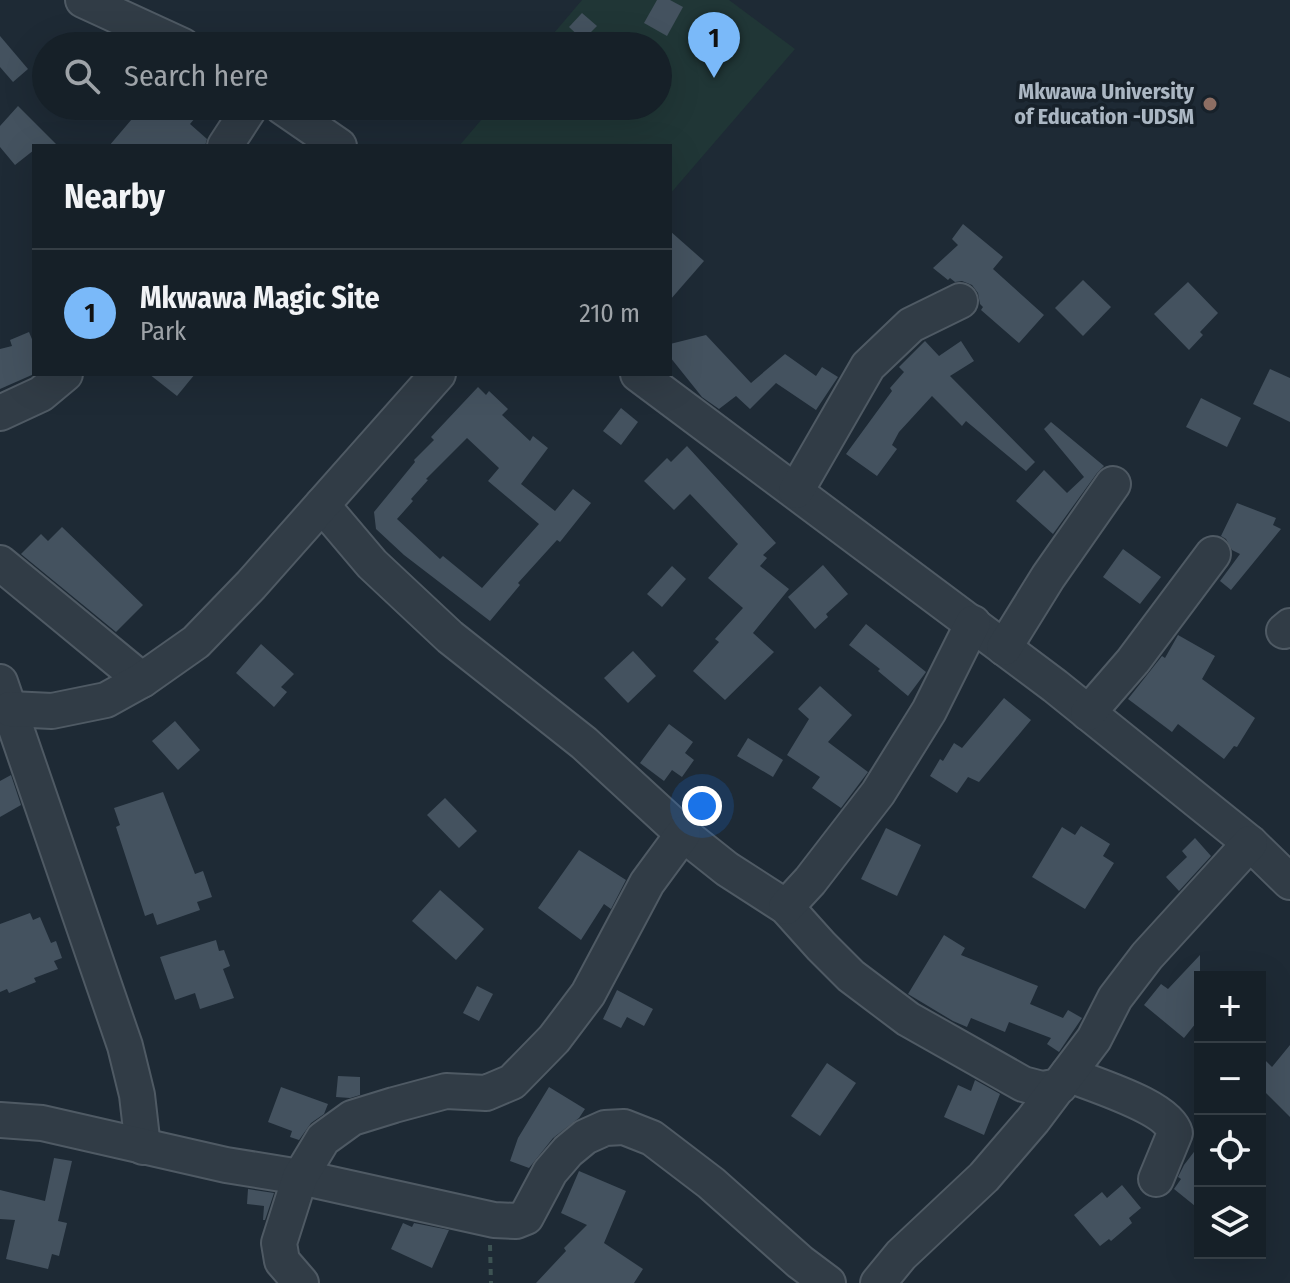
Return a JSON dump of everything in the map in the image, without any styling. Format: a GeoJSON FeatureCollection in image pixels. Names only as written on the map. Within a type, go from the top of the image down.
{"type":"FeatureCollection","features":[{"type":"Feature","properties":{"kind":"street"},"geometry":{"type":"LineString","coordinates":[[83,0],[153,32]]}},
{"type":"Feature","properties":{"kind":"street"},"geometry":{"type":"LineString","coordinates":[[226,144],[242,120]]}},
{"type":"Feature","properties":{"kind":"street"},"geometry":{"type":"LineString","coordinates":[[301,120],[336,144]]}},
{"type":"Feature","properties":{"kind":"street"},"geometry":{"type":"LineString","coordinates":[[796,491],[868,366],[911,325],[960,301]]}},
{"type":"Feature","properties":{"kind":"street"},"geometry":{"type":"LineString","coordinates":[[0,413],[41,394],[63,376]]}},
{"type":"Feature","properties":{"kind":"street"},"geometry":{"type":"LineString","coordinates":[[5,695],[52,711],[106,700],[142,680],[196,642],[436,376]]}},
{"type":"Feature","properties":{"kind":"street"},"geometry":{"type":"LineString","coordinates":[[641,376],[973,623],[1250,843],[1290,882]]}},
{"type":"Feature","properties":{"kind":"street"},"geometry":{"type":"LineString","coordinates":[[1004,648],[1048,577],[1113,484]]}},
{"type":"Feature","properties":{"kind":"street"},"geometry":{"type":"LineString","coordinates":[[322,505],[355,545],[450,637],[584,743],[683,834],[727,869],[786,907],[844,969],[908,1019],[1023,1084],[1042,1089],[1064,1080],[1136,1102],[1170,1121],[1175,1133],[1156,1179]]}},
{"type":"Feature","properties":{"kind":"street"},"geometry":{"type":"LineString","coordinates":[[1088,713],[1133,661],[1213,554]]}},
{"type":"Feature","properties":{"kind":"street"},"geometry":{"type":"LineString","coordinates":[[0,563],[142,680]]}},
{"type":"Feature","properties":{"kind":"street"},"geometry":{"type":"LineString","coordinates":[[786,907],[878,793],[929,711],[973,623]]}},
{"type":"Feature","properties":{"kind":"street"},"geometry":{"type":"LineString","coordinates":[[5,695],[125,1046],[137,1095],[143,1147]]}},
{"type":"Feature","properties":{"kind":"street"},"geometry":{"type":"LineString","coordinates":[[301,1283],[282,1261],[279,1250],[291,1198],[323,1139],[352,1118],[446,1091],[486,1093],[512,1082],[554,1039],[588,994],[647,883],[683,834]]}},
{"type":"Feature","properties":{"kind":"street"},"geometry":{"type":"LineString","coordinates":[[878,1283],[901,1255],[984,1177],[1064,1080],[1094,1039],[1115,998],[1147,956],[1250,843]]}},
{"type":"Feature","properties":{"kind":"street"},"geometry":{"type":"LineString","coordinates":[[0,1120],[42,1123],[226,1165],[300,1177],[494,1220],[516,1221],[526,1217],[550,1172],[568,1151],[585,1137],[605,1128],[624,1127],[652,1138],[688,1165],[828,1283]]}},
{"type":"Feature","properties":{"kind":"path"},"geometry":{"type":"LineString","coordinates":[[491,1283],[489,1238],[494,1220]]}},
{"type":"Feature","properties":{"kind":"green space"},"geometry":{"type":"Polygon","coordinates":[[[582,0],[729,0],[795,49],[672,192],[672,144],[461,144],[481,120],[672,120],[672,32],[555,32],[582,0]]]}},
{"type":"Feature","properties":{"kind":"building"},"geometry":{"type":"Polygon","coordinates":[[[657,0],[670,0],[683,7],[669,32],[660,32],[644,23],[657,0]]]}},
{"type":"Feature","properties":{"kind":"building"},"geometry":{"type":"Polygon","coordinates":[[[582,13],[597,26],[591,32],[574,32],[569,27],[582,13]]]}},
{"type":"Feature","properties":{"kind":"building"},"geometry":{"type":"Polygon","coordinates":[[[0,36],[28,69],[13,82],[0,67],[0,36]]]}},
{"type":"Feature","properties":{"kind":"building"},"geometry":{"type":"Polygon","coordinates":[[[18,106],[56,144],[32,144],[32,152],[15,165],[0,147],[0,126],[18,106]]]}},
{"type":"Feature","properties":{"kind":"building"},"geometry":{"type":"Polygon","coordinates":[[[131,120],[193,120],[190,124],[207,139],[206,144],[111,144],[131,120]]]}},
{"type":"Feature","properties":{"kind":"building"},"geometry":{"type":"Polygon","coordinates":[[[963,224],[1003,257],[993,269],[1044,315],[1019,343],[981,310],[983,307],[978,293],[972,285],[948,280],[933,268],[958,245],[952,239],[963,224]]]}},
{"type":"Feature","properties":{"kind":"building"},"geometry":{"type":"Polygon","coordinates":[[[672,233],[704,261],[672,298],[672,233]]]}},
{"type":"Feature","properties":{"kind":"building"},"geometry":{"type":"Polygon","coordinates":[[[1083,280],[1111,307],[1083,336],[1055,308],[1083,280]]]}},
{"type":"Feature","properties":{"kind":"building"},"geometry":{"type":"Polygon","coordinates":[[[1188,282],[1218,313],[1200,332],[1203,335],[1189,350],[1154,314],[1188,282]]]}},
{"type":"Feature","properties":{"kind":"building"},"geometry":{"type":"Polygon","coordinates":[[[29,332],[32,339],[32,375],[0,389],[0,349],[12,346],[10,340],[29,332]]]}},
{"type":"Feature","properties":{"kind":"building"},"geometry":{"type":"Polygon","coordinates":[[[706,335],[751,383],[785,354],[816,376],[822,367],[838,377],[816,410],[776,383],[750,409],[736,396],[719,409],[702,397],[672,360],[672,344],[706,335]]]}},
{"type":"Feature","properties":{"kind":"building"},"geometry":{"type":"Polygon","coordinates":[[[925,341],[939,356],[961,341],[974,361],[950,376],[1035,462],[1026,471],[966,421],[962,426],[932,396],[899,432],[892,445],[897,449],[877,476],[846,454],[904,372],[899,367],[925,341]]]}},
{"type":"Feature","properties":{"kind":"building"},"geometry":{"type":"Polygon","coordinates":[[[1270,369],[1290,378],[1290,422],[1253,404],[1270,369]]]}},
{"type":"Feature","properties":{"kind":"building"},"geometry":{"type":"Polygon","coordinates":[[[152,376],[193,376],[177,396],[152,376]]]}},
{"type":"Feature","properties":{"kind":"building"},"geometry":{"type":"Polygon","coordinates":[[[478,387],[486,395],[489,391],[508,409],[502,415],[530,441],[533,436],[548,448],[521,484],[555,511],[573,489],[591,503],[560,542],[557,540],[518,583],[520,585],[490,621],[404,555],[376,529],[374,512],[414,460],[434,440],[431,437],[478,387]],[[467,438],[426,479],[397,519],[440,559],[443,556],[482,588],[539,524],[488,481],[499,468],[467,438]]]}},
{"type":"Feature","properties":{"kind":"building"},"geometry":{"type":"Polygon","coordinates":[[[1201,398],[1241,418],[1227,447],[1186,427],[1201,398]]]}},
{"type":"Feature","properties":{"kind":"building"},"geometry":{"type":"Polygon","coordinates":[[[621,408],[638,422],[621,445],[603,431],[621,408]]]}},
{"type":"Feature","properties":{"kind":"building"},"geometry":{"type":"Polygon","coordinates":[[[1051,422],[1104,466],[1053,534],[1016,501],[1044,470],[1067,493],[1084,477],[1044,429],[1051,422]]]}},
{"type":"Feature","properties":{"kind":"building"},"geometry":{"type":"Polygon","coordinates":[[[687,446],[776,543],[763,555],[767,558],[760,566],[789,589],[753,633],[774,652],[725,700],[693,671],[719,642],[715,639],[743,608],[708,578],[738,544],[690,494],[674,510],[644,481],[667,458],[671,462],[687,446]]]}},
{"type":"Feature","properties":{"kind":"building"},"geometry":{"type":"Polygon","coordinates":[[[1237,503],[1276,518],[1273,525],[1281,529],[1231,590],[1220,581],[1240,554],[1232,550],[1221,536],[1237,503]]]}},
{"type":"Feature","properties":{"kind":"building"},"geometry":{"type":"Polygon","coordinates":[[[62,527],[143,605],[116,632],[21,554],[41,534],[48,541],[62,527]]]}},
{"type":"Feature","properties":{"kind":"building"},"geometry":{"type":"Polygon","coordinates":[[[1123,549],[1161,577],[1140,604],[1103,577],[1123,549]]]}},
{"type":"Feature","properties":{"kind":"building"},"geometry":{"type":"Polygon","coordinates":[[[823,565],[848,594],[815,629],[788,597],[823,565]]]}},
{"type":"Feature","properties":{"kind":"building"},"geometry":{"type":"Polygon","coordinates":[[[672,566],[686,579],[662,607],[647,594],[672,566]]]}},
{"type":"Feature","properties":{"kind":"building"},"geometry":{"type":"Polygon","coordinates":[[[866,624],[926,672],[908,696],[849,645],[866,624]]]}},
{"type":"Feature","properties":{"kind":"building"},"geometry":{"type":"Polygon","coordinates":[[[1178,635],[1215,656],[1202,679],[1255,718],[1237,747],[1234,746],[1224,759],[1178,724],[1172,732],[1128,699],[1162,656],[1165,658],[1178,635]]]}},
{"type":"Feature","properties":{"kind":"building"},"geometry":{"type":"Polygon","coordinates":[[[261,644],[294,674],[281,687],[287,692],[274,707],[236,673],[261,644]]]}},
{"type":"Feature","properties":{"kind":"building"},"geometry":{"type":"Polygon","coordinates":[[[633,651],[656,676],[628,703],[604,678],[633,651]]]}},
{"type":"Feature","properties":{"kind":"building"},"geometry":{"type":"Polygon","coordinates":[[[820,686],[852,715],[828,742],[868,772],[841,808],[812,788],[820,777],[787,755],[809,719],[798,709],[820,686]]]}},
{"type":"Feature","properties":{"kind":"building"},"geometry":{"type":"Polygon","coordinates":[[[1004,698],[1031,720],[979,782],[968,777],[957,793],[930,776],[954,743],[962,748],[1004,698]]]}},
{"type":"Feature","properties":{"kind":"building"},"geometry":{"type":"Polygon","coordinates":[[[175,721],[200,750],[178,770],[152,741],[175,721]]]}},
{"type":"Feature","properties":{"kind":"building"},"geometry":{"type":"Polygon","coordinates":[[[669,724],[693,742],[685,753],[694,760],[682,777],[672,770],[664,781],[640,763],[669,724]]]}},
{"type":"Feature","properties":{"kind":"building"},"geometry":{"type":"Polygon","coordinates":[[[748,738],[783,760],[773,777],[737,756],[748,738]]]}},
{"type":"Feature","properties":{"kind":"building"},"geometry":{"type":"Polygon","coordinates":[[[11,775],[21,805],[0,817],[0,781],[11,775]]]}},
{"type":"Feature","properties":{"kind":"building"},"geometry":{"type":"Polygon","coordinates":[[[163,792],[195,874],[203,871],[212,897],[197,902],[200,910],[157,925],[153,913],[145,916],[116,827],[120,825],[114,808],[163,792]]]}},
{"type":"Feature","properties":{"kind":"building"},"geometry":{"type":"Polygon","coordinates":[[[445,798],[477,831],[459,848],[427,815],[445,798]]]}},
{"type":"Feature","properties":{"kind":"building"},"geometry":{"type":"Polygon","coordinates":[[[1081,826],[1110,844],[1103,856],[1114,863],[1085,909],[1032,877],[1062,827],[1075,835],[1081,826]]]}},
{"type":"Feature","properties":{"kind":"building"},"geometry":{"type":"Polygon","coordinates":[[[886,828],[921,845],[897,896],[861,879],[886,828]]]}},
{"type":"Feature","properties":{"kind":"building"},"geometry":{"type":"Polygon","coordinates":[[[1195,838],[1211,856],[1179,891],[1166,877],[1187,857],[1182,851],[1195,838]]]}},
{"type":"Feature","properties":{"kind":"building"},"geometry":{"type":"Polygon","coordinates":[[[579,850],[626,880],[611,909],[604,904],[581,940],[538,908],[579,850]]]}},
{"type":"Feature","properties":{"kind":"building"},"geometry":{"type":"Polygon","coordinates":[[[440,890],[484,929],[456,960],[412,921],[440,890]]]}},
{"type":"Feature","properties":{"kind":"building"},"geometry":{"type":"Polygon","coordinates":[[[30,913],[33,920],[40,917],[51,943],[56,941],[62,958],[54,961],[58,969],[34,978],[36,982],[9,993],[7,989],[0,992],[0,924],[30,913]]]}},
{"type":"Feature","properties":{"kind":"building"},"geometry":{"type":"Polygon","coordinates":[[[944,935],[965,948],[961,955],[1038,986],[1030,1004],[1063,1018],[1068,1010],[1082,1018],[1059,1052],[1047,1044],[1051,1038],[1009,1022],[1005,1032],[971,1018],[967,1027],[908,994],[944,935]]]}},
{"type":"Feature","properties":{"kind":"building"},"geometry":{"type":"Polygon","coordinates":[[[216,940],[219,951],[224,950],[230,966],[223,969],[234,998],[200,1009],[195,993],[175,1000],[160,957],[216,940]]]}},
{"type":"Feature","properties":{"kind":"building"},"geometry":{"type":"Polygon","coordinates":[[[1200,955],[1200,971],[1194,971],[1194,1026],[1184,1038],[1144,1005],[1161,984],[1168,989],[1200,955]]]}},
{"type":"Feature","properties":{"kind":"building"},"geometry":{"type":"Polygon","coordinates":[[[477,986],[493,994],[479,1021],[463,1013],[477,986]]]}},
{"type":"Feature","properties":{"kind":"building"},"geometry":{"type":"Polygon","coordinates":[[[617,990],[653,1009],[644,1026],[627,1017],[621,1028],[603,1019],[617,990]]]}},
{"type":"Feature","properties":{"kind":"building"},"geometry":{"type":"Polygon","coordinates":[[[1290,1045],[1290,1117],[1266,1093],[1266,1061],[1272,1067],[1290,1045]]]}},
{"type":"Feature","properties":{"kind":"building"},"geometry":{"type":"Polygon","coordinates":[[[827,1063],[856,1083],[820,1136],[791,1116],[827,1063]]]}},
{"type":"Feature","properties":{"kind":"building"},"geometry":{"type":"Polygon","coordinates":[[[338,1076],[360,1077],[360,1095],[336,1097],[338,1076]]]}},
{"type":"Feature","properties":{"kind":"building"},"geometry":{"type":"Polygon","coordinates":[[[975,1080],[1000,1094],[984,1135],[944,1117],[958,1085],[971,1091],[975,1080]]]}},
{"type":"Feature","properties":{"kind":"building"},"geometry":{"type":"Polygon","coordinates":[[[281,1087],[328,1104],[324,1114],[311,1123],[299,1140],[290,1137],[292,1131],[268,1122],[281,1087]]]}},
{"type":"Feature","properties":{"kind":"building"},"geometry":{"type":"Polygon","coordinates":[[[549,1087],[585,1109],[579,1118],[553,1138],[529,1168],[510,1161],[518,1138],[549,1087]]]}},
{"type":"Feature","properties":{"kind":"building"},"geometry":{"type":"Polygon","coordinates":[[[1194,1152],[1194,1205],[1174,1189],[1181,1179],[1178,1177],[1194,1152]]]}},
{"type":"Feature","properties":{"kind":"building"},"geometry":{"type":"Polygon","coordinates":[[[54,1158],[72,1161],[58,1221],[67,1223],[59,1256],[52,1254],[48,1269],[6,1259],[15,1220],[0,1219],[0,1190],[45,1201],[54,1158]]]}},
{"type":"Feature","properties":{"kind":"building"},"geometry":{"type":"Polygon","coordinates":[[[579,1171],[626,1191],[604,1243],[643,1269],[634,1283],[536,1283],[587,1225],[561,1213],[579,1171]]]}},
{"type":"Feature","properties":{"kind":"building"},"geometry":{"type":"Polygon","coordinates":[[[1122,1185],[1141,1208],[1129,1218],[1132,1223],[1100,1246],[1074,1215],[1102,1192],[1107,1198],[1122,1185]]]}},
{"type":"Feature","properties":{"kind":"building"},"geometry":{"type":"Polygon","coordinates":[[[248,1189],[274,1193],[265,1220],[264,1206],[247,1204],[248,1189]]]}},
{"type":"Feature","properties":{"kind":"building"},"geometry":{"type":"Polygon","coordinates":[[[403,1223],[412,1227],[414,1223],[449,1230],[432,1268],[391,1249],[403,1223]]]}},
{"type":"Feature","properties":{"kind":"place","name":"Mkwawa Magic Site"},"geometry":{"type":"Point","coordinates":[714,78]}},
{"type":"Feature","properties":{"kind":"place","name":"Mkwawa University of Education -UDSM"},"geometry":{"type":"Point","coordinates":[1210,104]}}]}
